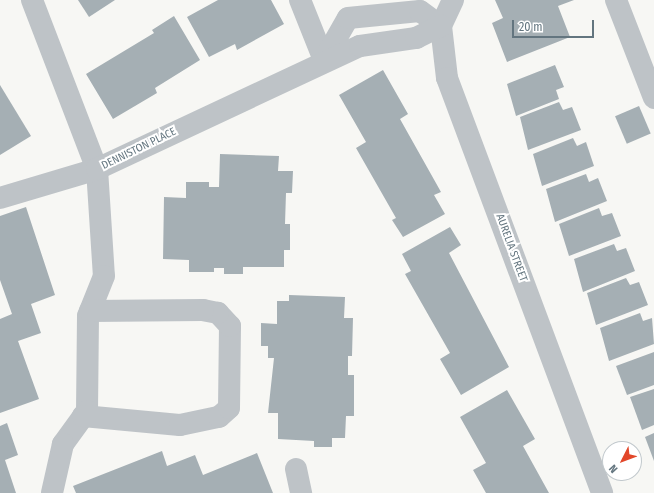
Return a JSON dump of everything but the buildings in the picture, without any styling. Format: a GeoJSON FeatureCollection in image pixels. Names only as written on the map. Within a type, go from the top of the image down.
{"type":"FeatureCollection","features":[{"type":"Feature","properties":{"kind":"street","name":"DENNISTON PLACE"},"geometry":{"type":"LineString","coordinates":[[32,0],[97,170],[324,60],[360,46],[416,38],[441,26]]}},
{"type":"Feature","properties":{"kind":"street"},"geometry":{"type":"LineString","coordinates":[[300,0],[324,60]]}},
{"type":"Feature","properties":{"kind":"street"},"geometry":{"type":"LineString","coordinates":[[324,60],[348,18],[420,11],[441,26],[453,0]]}},
{"type":"Feature","properties":{"kind":"street"},"geometry":{"type":"LineString","coordinates":[[616,0],[654,98]]}},
{"type":"Feature","properties":{"kind":"street","name":"AURELIA STREET"},"geometry":{"type":"LineString","coordinates":[[441,26],[448,78],[602,493]]}},
{"type":"Feature","properties":{"kind":"street"},"geometry":{"type":"LineString","coordinates":[[0,198],[97,170],[104,276],[90,312],[86,349],[87,411],[63,444],[52,493]]}},
{"type":"Feature","properties":{"kind":"street"},"geometry":{"type":"LineString","coordinates":[[83,416],[180,425],[218,417],[229,408],[230,326],[218,313],[204,310],[90,312]]}},
{"type":"Feature","properties":{"kind":"street"},"geometry":{"type":"LineString","coordinates":[[296,469],[301,493]]}}]}
